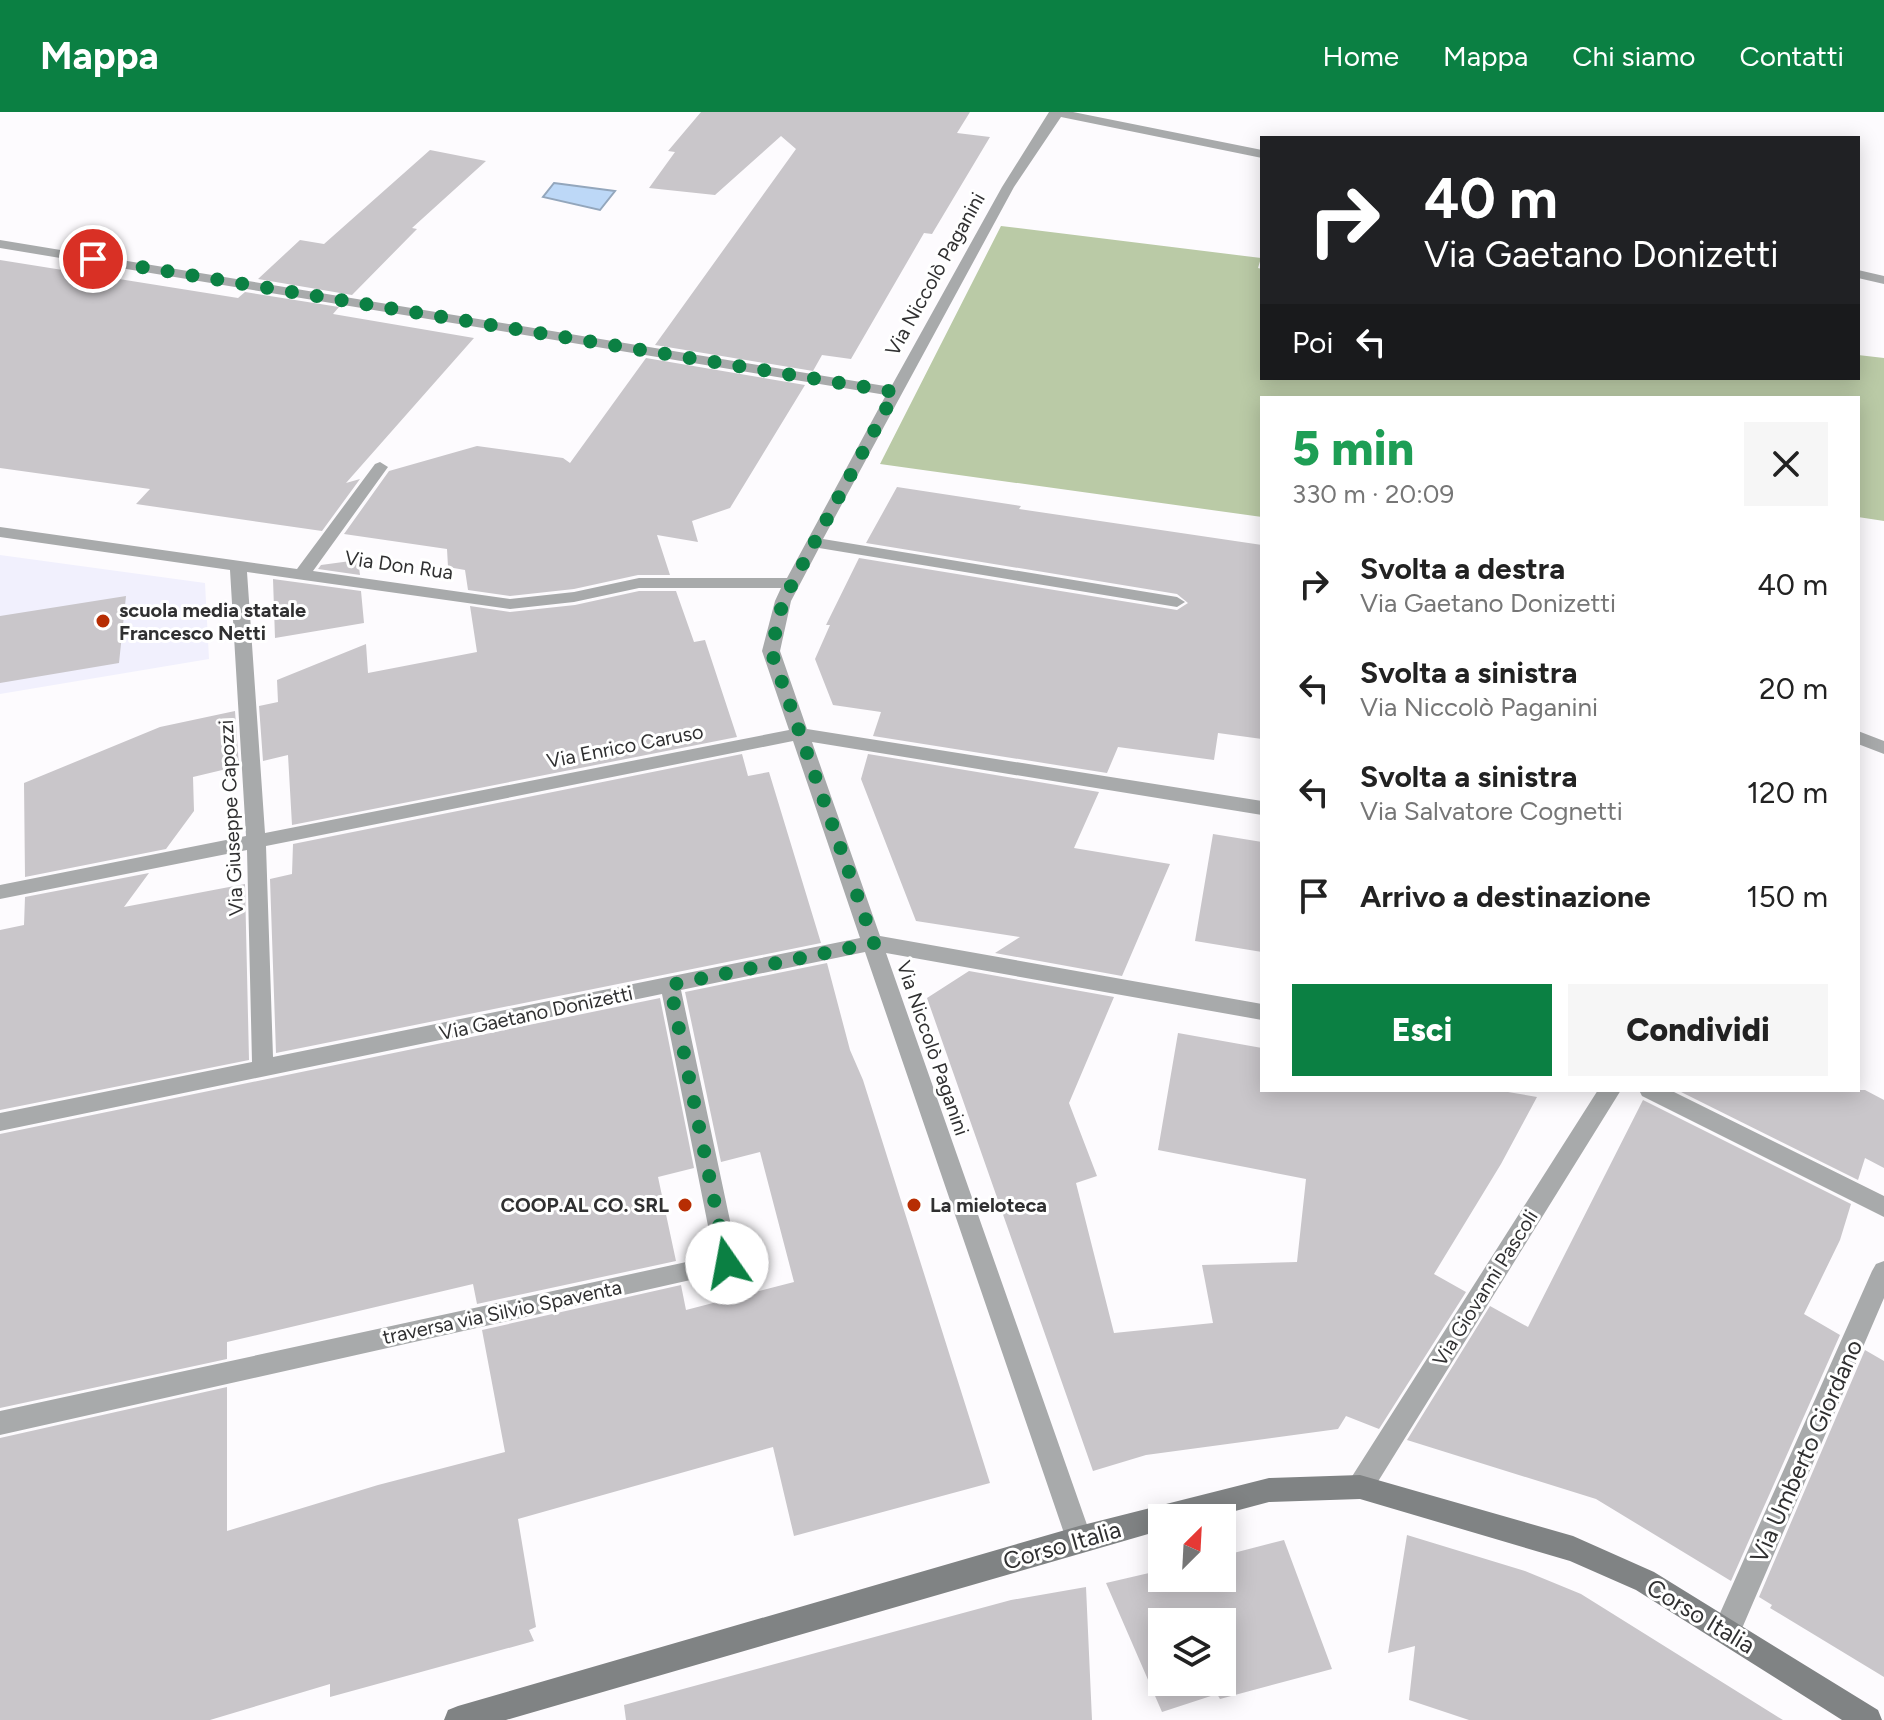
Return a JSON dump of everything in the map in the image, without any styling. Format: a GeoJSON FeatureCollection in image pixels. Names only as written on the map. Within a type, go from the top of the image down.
{"type":"FeatureCollection","features":[{"type":"Feature","properties":{"kind":"main road","name":"Corso Italia"},"geometry":{"type":"LineString","coordinates":[[458,1720],[1079,1539],[1269,1490],[1360,1487],[1573,1549],[1645,1581],[1868,1720]]}},
{"type":"Feature","properties":{"kind":"street"},"geometry":{"type":"LineString","coordinates":[[1056,113],[1260,154]]}},
{"type":"Feature","properties":{"kind":"street","name":"Via Niccolò Paganini"},"geometry":{"type":"LineString","coordinates":[[1056,113],[1008,187],[813,542],[783,601],[771,651],[1079,1539]]}},
{"type":"Feature","properties":{"kind":"street"},"geometry":{"type":"LineString","coordinates":[[0,244],[895,392]]}},
{"type":"Feature","properties":{"kind":"street"},"geometry":{"type":"LineString","coordinates":[[1860,274],[1884,280]]}},
{"type":"Feature","properties":{"kind":"street"},"geometry":{"type":"LineString","coordinates":[[302,574],[380,467]]}},
{"type":"Feature","properties":{"kind":"street","name":"Via Don Rua"},"geometry":{"type":"LineString","coordinates":[[0,532],[510,604],[574,597],[639,583],[792,583]]}},
{"type":"Feature","properties":{"kind":"street"},"geometry":{"type":"LineString","coordinates":[[813,542],[1177,602]]}},
{"type":"Feature","properties":{"kind":"street","name":"Via Giuseppe Capozzi"},"geometry":{"type":"LineString","coordinates":[[238,565],[256,841],[263,1069]]}},
{"type":"Feature","properties":{"kind":"street","name":"Via Enrico Caruso"},"geometry":{"type":"LineString","coordinates":[[0,892],[800,734],[1260,808]]}},
{"type":"Feature","properties":{"kind":"street"},"geometry":{"type":"LineString","coordinates":[[1860,738],[1884,748]]}},
{"type":"Feature","properties":{"kind":"street","name":"Via Gaetano Donizetti"},"geometry":{"type":"LineString","coordinates":[[0,1122],[874,943],[1260,1012]]}},
{"type":"Feature","properties":{"kind":"street","name":"traversa via Silvio Spaventa"},"geometry":{"type":"LineString","coordinates":[[0,1423],[727,1263],[670,985]]}},
{"type":"Feature","properties":{"kind":"street","name":"Via Giovanni Pascoli"},"geometry":{"type":"LineString","coordinates":[[1360,1487],[1609,1092]]}},
{"type":"Feature","properties":{"kind":"street"},"geometry":{"type":"LineString","coordinates":[[1654,1092],[1884,1207]]}},
{"type":"Feature","properties":{"kind":"street","name":"Via Umberto Giordano"},"geometry":{"type":"LineString","coordinates":[[1727,1630],[1884,1271]]}},
{"type":"Feature","properties":{"kind":"shaded area","name":"scuola media statale Francesco Netti"},"geometry":{"type":"Polygon","coordinates":[[[0,555],[205,583],[209,659],[0,694],[0,555]]]}},
{"type":"Feature","properties":{"kind":"green space"},"geometry":{"type":"Polygon","coordinates":[[[1001,226],[1260,258],[1260,380],[1860,380],[1860,355],[1884,358],[1884,521],[1860,517],[1860,396],[1260,396],[1260,517],[880,464],[1001,226]]]}},
{"type":"Feature","properties":{"kind":"water"},"geometry":{"type":"Polygon","coordinates":[[[554,183],[615,191],[600,210],[543,197],[554,183]]]}},
{"type":"Feature","properties":{"kind":"building"},"geometry":{"type":"Polygon","coordinates":[[[701,112],[970,112],[957,133],[990,137],[932,234],[924,233],[851,359],[822,355],[813,371],[655,345],[796,149],[781,136],[715,195],[649,188],[675,152],[668,151],[701,112]]]}},
{"type":"Feature","properties":{"kind":"building"},"geometry":{"type":"Polygon","coordinates":[[[430,150],[486,161],[412,228],[417,229],[352,295],[258,279],[300,240],[324,244],[430,150]]]}},
{"type":"Feature","properties":{"kind":"building"},"geometry":{"type":"Polygon","coordinates":[[[0,260],[238,298],[245,292],[339,307],[333,314],[474,338],[346,483],[360,479],[322,531],[136,504],[150,489],[0,468],[0,260]]]}},
{"type":"Feature","properties":{"kind":"building"},"geometry":{"type":"Polygon","coordinates":[[[646,358],[805,385],[730,508],[692,521],[698,542],[657,535],[670,575],[638,575],[574,589],[510,596],[468,590],[465,570],[448,567],[447,549],[344,534],[389,471],[477,446],[563,458],[570,463],[646,358]]]}},
{"type":"Feature","properties":{"kind":"building"},"geometry":{"type":"Polygon","coordinates":[[[897,487],[1021,506],[1019,509],[1260,545],[1260,739],[1218,733],[1214,760],[1118,747],[1107,773],[873,736],[881,712],[833,705],[815,659],[830,625],[826,625],[859,558],[1177,610],[1188,603],[1177,594],[866,543],[897,487]]]}},
{"type":"Feature","properties":{"kind":"building"},"geometry":{"type":"Polygon","coordinates":[[[358,560],[360,575],[318,569],[321,565],[358,560]]]}},
{"type":"Feature","properties":{"kind":"building"},"geometry":{"type":"Polygon","coordinates":[[[273,579],[361,591],[364,623],[275,638],[273,579]]]}},
{"type":"Feature","properties":{"kind":"building"},"geometry":{"type":"Polygon","coordinates":[[[639,591],[676,591],[694,642],[705,640],[737,737],[292,825],[288,755],[263,761],[259,706],[278,702],[277,680],[366,644],[368,673],[477,652],[470,606],[510,612],[575,605],[639,591]]]}},
{"type":"Feature","properties":{"kind":"building"},"geometry":{"type":"Polygon","coordinates":[[[126,596],[119,663],[0,683],[0,616],[126,596]]]}},
{"type":"Feature","properties":{"kind":"building"},"geometry":{"type":"Polygon","coordinates":[[[235,711],[239,766],[193,777],[194,811],[166,849],[25,877],[24,783],[160,727],[235,711]]]}},
{"type":"Feature","properties":{"kind":"building"},"geometry":{"type":"Polygon","coordinates":[[[742,754],[748,776],[769,772],[821,943],[276,1053],[270,879],[292,874],[293,844],[742,754]]]}},
{"type":"Feature","properties":{"kind":"building"},"geometry":{"type":"Polygon","coordinates":[[[868,754],[1099,792],[1074,848],[1170,864],[1122,976],[995,953],[1020,937],[916,921],[861,779],[868,754]]]}},
{"type":"Feature","properties":{"kind":"building"},"geometry":{"type":"Polygon","coordinates":[[[1213,834],[1260,842],[1260,952],[1195,941],[1213,834]]]}},
{"type":"Feature","properties":{"kind":"building"},"geometry":{"type":"Polygon","coordinates":[[[149,873],[124,907],[245,884],[249,1060],[0,1110],[0,930],[24,925],[25,897],[149,873]]]}},
{"type":"Feature","properties":{"kind":"building"},"geometry":{"type":"Polygon","coordinates":[[[827,963],[850,1050],[863,1080],[990,1483],[794,1536],[773,1447],[518,1519],[536,1627],[529,1630],[534,1641],[330,1697],[330,1684],[210,1720],[0,1720],[0,1438],[227,1387],[227,1531],[378,1485],[505,1452],[482,1330],[681,1285],[686,1310],[794,1282],[760,1152],[721,1162],[685,992],[827,963]]]}},
{"type":"Feature","properties":{"kind":"building"},"geometry":{"type":"Polygon","coordinates":[[[969,971],[1114,997],[1069,1103],[1097,1176],[1076,1183],[1114,1333],[1213,1323],[1202,1265],[1297,1262],[1306,1179],[1158,1150],[1178,1033],[1260,1048],[1260,1092],[1508,1092],[1537,1097],[1501,1164],[1434,1274],[1466,1292],[1379,1429],[1346,1416],[1338,1429],[1146,1455],[1093,1471],[927,998],[969,971]]]}},
{"type":"Feature","properties":{"kind":"building"},"geometry":{"type":"Polygon","coordinates":[[[660,998],[694,1168],[658,1177],[676,1261],[477,1304],[473,1284],[227,1342],[227,1359],[0,1408],[0,1134],[660,998]]]}},
{"type":"Feature","properties":{"kind":"building"},"geometry":{"type":"Polygon","coordinates":[[[1865,1090],[1884,1100],[1884,1168],[1865,1158],[1858,1180],[1681,1092],[1865,1090]]]}},
{"type":"Feature","properties":{"kind":"building"},"geometry":{"type":"Polygon","coordinates":[[[1643,1100],[1851,1204],[1840,1240],[1804,1314],[1840,1335],[1731,1581],[1596,1499],[1407,1440],[1490,1306],[1528,1327],[1643,1100]]]}},
{"type":"Feature","properties":{"kind":"building"},"geometry":{"type":"Polygon","coordinates":[[[1865,1350],[1884,1361],[1884,1677],[1770,1608],[1772,1605],[1759,1597],[1865,1350]]]}},
{"type":"Feature","properties":{"kind":"building"},"geometry":{"type":"Polygon","coordinates":[[[1407,1535],[1525,1571],[1581,1594],[1783,1720],[1469,1720],[1409,1700],[1415,1646],[1388,1653],[1407,1535]]]}},
{"type":"Feature","properties":{"kind":"building"},"geometry":{"type":"Polygon","coordinates":[[[1284,1540],[1332,1669],[1236,1695],[1236,1608],[1148,1608],[1148,1680],[1106,1583],[1148,1573],[1148,1592],[1236,1592],[1236,1552],[1284,1540]]]}},
{"type":"Feature","properties":{"kind":"building"},"geometry":{"type":"Polygon","coordinates":[[[1086,1587],[1092,1720],[626,1720],[624,1705],[1011,1600],[1086,1587]]]}},
{"type":"Feature","properties":{"kind":"building"},"geometry":{"type":"Polygon","coordinates":[[[1155,1696],[1211,1696],[1162,1712],[1155,1696]]]}},
{"type":"Feature","properties":{"kind":"place","name":"scuola media statale Francesco Netti"},"geometry":{"type":"Point","coordinates":[103,621]}},
{"type":"Feature","properties":{"kind":"place","name":"COOP.AL CO. SRL"},"geometry":{"type":"Point","coordinates":[685,1205]}},
{"type":"Feature","properties":{"kind":"place","name":"La mieloteca"},"geometry":{"type":"Point","coordinates":[914,1205]}},
{"type":"Feature","properties":{"kind":"route"},"geometry":{"type":"LineString","coordinates":[[93,259],[895,392],[783,601],[771,651],[874,943],[670,985],[727,1263]]}}]}
